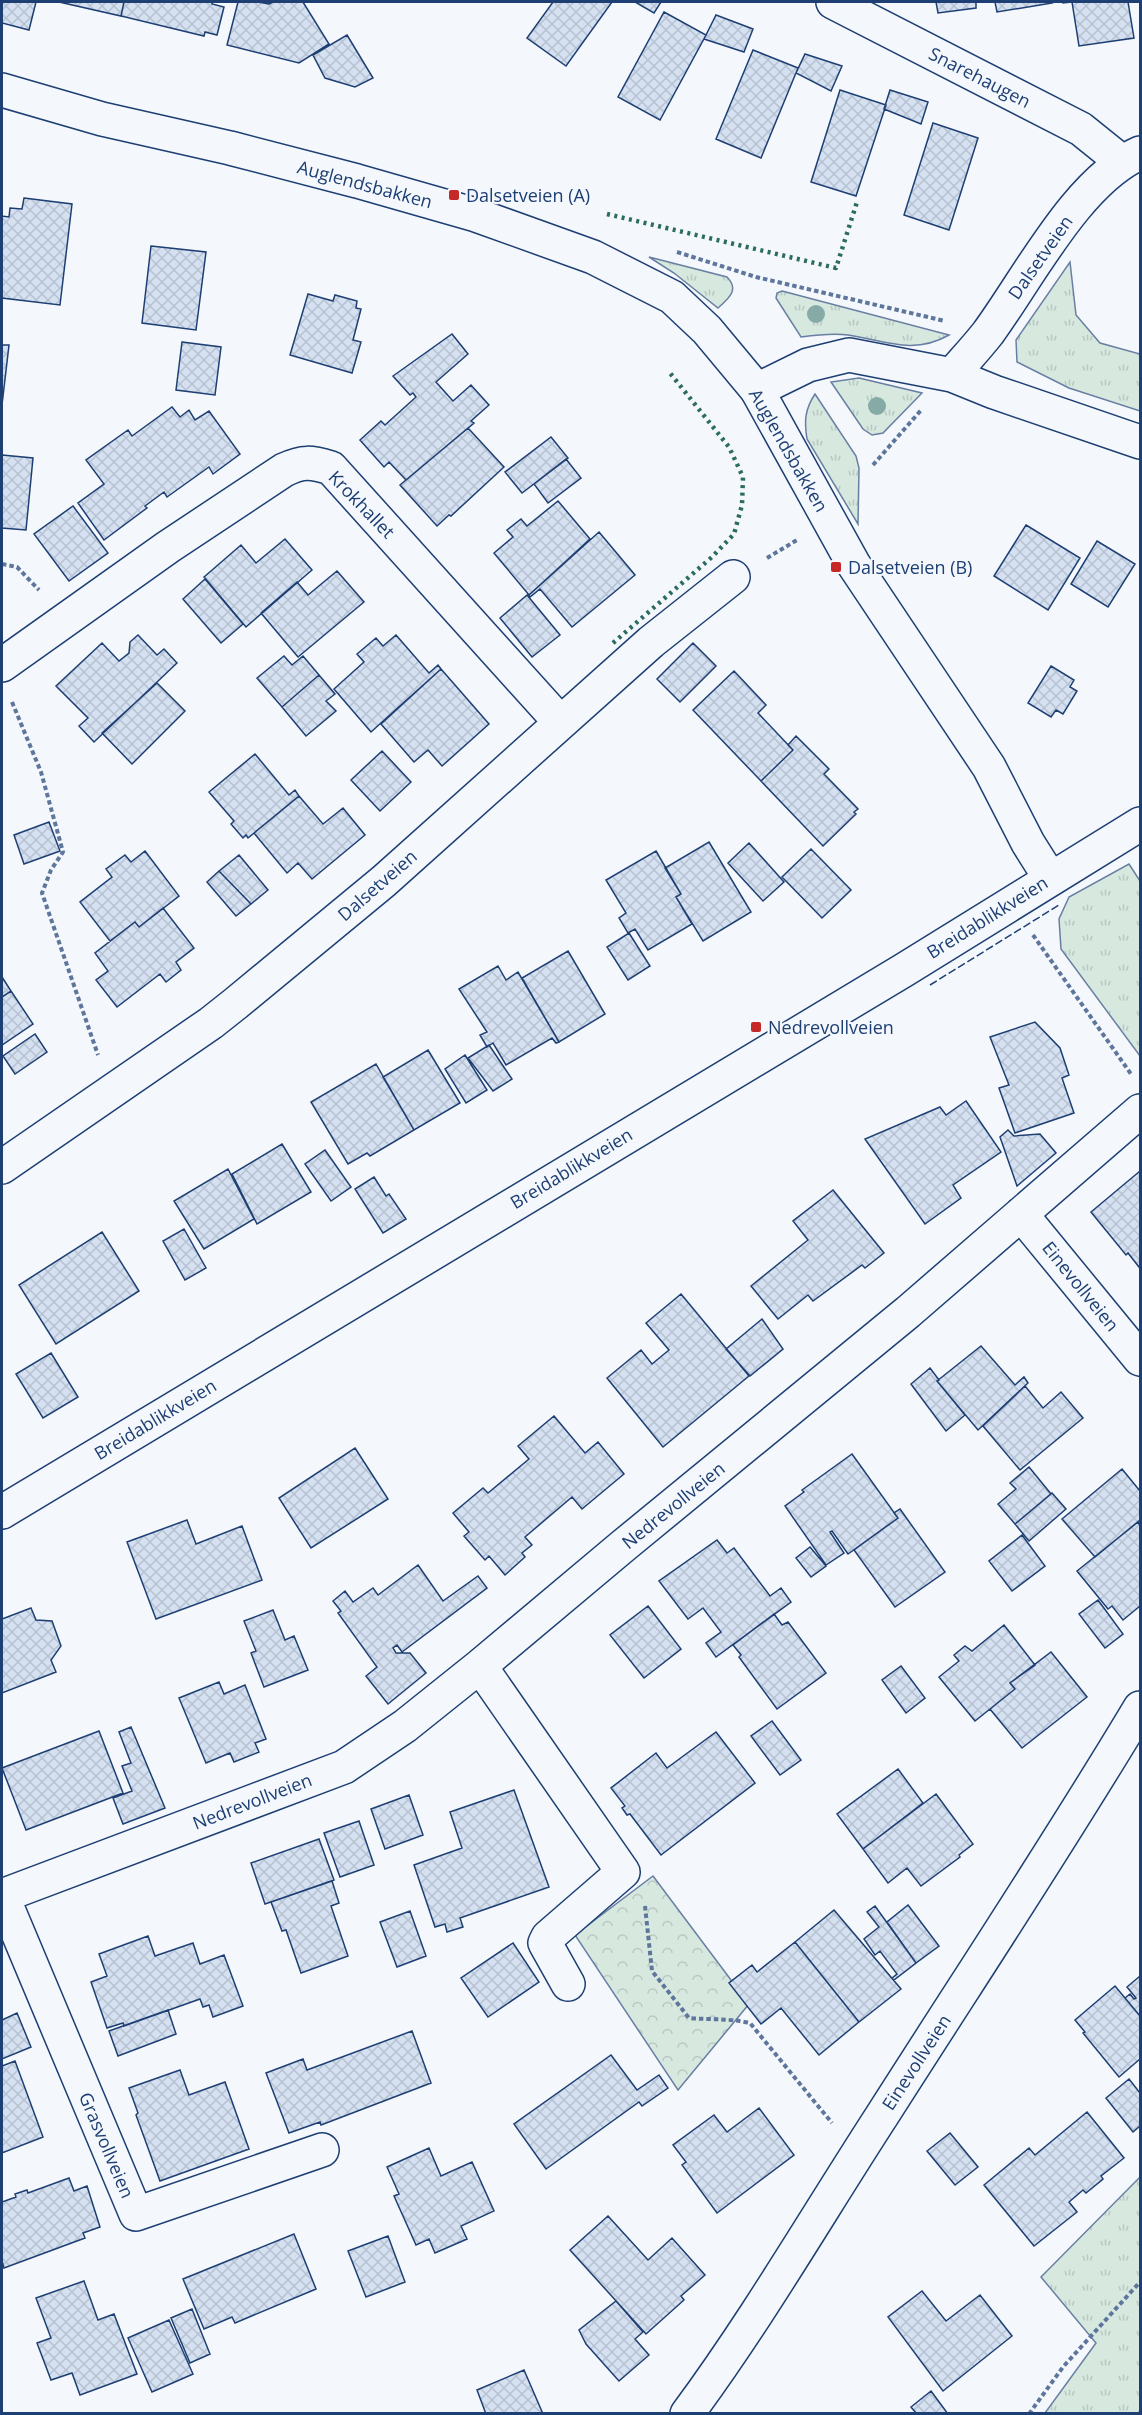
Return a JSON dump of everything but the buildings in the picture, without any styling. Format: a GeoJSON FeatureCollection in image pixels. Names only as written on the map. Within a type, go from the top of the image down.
{"type":"FeatureCollection","features":[{"type":"Feature","properties":{"kind":"street","name":"Snarehaugen"},"geometry":{"type":"LineString","coordinates":[[833,2],[1081,129],[1131,158]]}},
{"type":"Feature","properties":{"kind":"street","name":"Auglendsbakken"},"geometry":{"type":"LineString","coordinates":[[2,90],[102,119],[230,148],[476,215],[592,257],[672,297],[707,330],[757,390],[854,565],[989,767],[1028,843],[1050,878]]}},
{"type":"Feature","properties":{"kind":"street","name":"Dalsetveien"},"geometry":{"type":"LineString","coordinates":[[952,375],[987,334],[1083,197],[1131,158]]}},
{"type":"Feature","properties":{"kind":"street"},"geometry":{"type":"LineString","coordinates":[[757,390],[808,365],[849,355],[952,375],[994,392],[1140,442]]}},
{"type":"Feature","properties":{"kind":"street","name":"Krokhallet"},"geometry":{"type":"LineString","coordinates":[[5,679],[64,621],[284,470],[298,463],[315,463],[331,468],[560,722]]}},
{"type":"Feature","properties":{"kind":"street","name":"Dalsetveien"},"geometry":{"type":"LineString","coordinates":[[2,1167],[211,1023],[345,914],[651,642],[733,578]]}},
{"type":"Feature","properties":{"kind":"street","name":"Breidablikkveien"},"geometry":{"type":"LineString","coordinates":[[2,1512],[904,969],[1140,824]]}},
{"type":"Feature","properties":{"kind":"street","name":"Nedrevollveien"},"geometry":{"type":"LineString","coordinates":[[2,1896],[344,1767],[405,1726],[908,1312],[1140,1111]]}},
{"type":"Feature","properties":{"kind":"street","name":"Einevollveien"},"geometry":{"type":"LineString","coordinates":[[1021,1214],[1140,1359]]}},
{"type":"Feature","properties":{"kind":"street"},"geometry":{"type":"LineString","coordinates":[[480,1666],[623,1872],[548,1937],[545,1943],[568,1984]]}},
{"type":"Feature","properties":{"kind":"street","name":"Einevollveien"},"geometry":{"type":"LineString","coordinates":[[687,2414],[771,2292],[856,2155],[1073,1821],[1140,1708]]}},
{"type":"Feature","properties":{"kind":"street","name":"Grasvollveien"},"geometry":{"type":"LineString","coordinates":[[2,1896],[136,2214],[322,2150]]}},
{"type":"Feature","properties":{"kind":"path"},"geometry":{"type":"LineString","coordinates":[[669,250],[756,277],[960,325],[987,334]]}},
{"type":"Feature","properties":{"kind":"path"},"geometry":{"type":"LineString","coordinates":[[873,465],[952,375]]}},
{"type":"Feature","properties":{"kind":"path"},"geometry":{"type":"LineString","coordinates":[[2,564],[17,567],[64,621]]}},
{"type":"Feature","properties":{"kind":"path"},"geometry":{"type":"LineString","coordinates":[[5,679],[41,772],[63,852],[51,870],[42,893],[65,965],[112,1092]]}},
{"type":"Feature","properties":{"kind":"path"},"geometry":{"type":"LineString","coordinates":[[1033,934],[1134,1079]]}},
{"type":"Feature","properties":{"kind":"path"},"geometry":{"type":"LineString","coordinates":[[623,1872],[644,1895],[652,1971],[689,2018],[707,2020],[730,2018],[750,2023],[856,2155]]}},
{"type":"Feature","properties":{"kind":"path"},"geometry":{"type":"LineString","coordinates":[[1029,2414],[1063,2367],[1140,2282]]}},
{"type":"Feature","properties":{"kind":"green space"},"geometry":{"type":"Polygon","coordinates":[[[649,257],[727,277],[733,290],[718,308],[674,273],[649,257]]]}},
{"type":"Feature","properties":{"kind":"green space"},"geometry":{"type":"Polygon","coordinates":[[[1070,262],[1076,315],[1100,343],[1140,354],[1140,411],[1069,388],[1017,362],[1016,340],[1070,262]]]}},
{"type":"Feature","properties":{"kind":"green space"},"geometry":{"type":"Polygon","coordinates":[[[782,291],[949,335],[936,341],[911,345],[899,345],[842,334],[801,337],[776,298],[777,293],[782,291]]]}},
{"type":"Feature","properties":{"kind":"green space"},"geometry":{"type":"Polygon","coordinates":[[[859,378],[922,393],[883,433],[872,435],[863,429],[831,382],[859,378]]]}},
{"type":"Feature","properties":{"kind":"green space"},"geometry":{"type":"Polygon","coordinates":[[[815,394],[856,456],[859,468],[858,524],[807,439],[806,415],[815,394]]]}},
{"type":"Feature","properties":{"kind":"green space"},"geometry":{"type":"Polygon","coordinates":[[[1129,864],[1140,881],[1140,1056],[1061,949],[1059,919],[1069,897],[1129,864]]]}},
{"type":"Feature","properties":{"kind":"green space"},"geometry":{"type":"Polygon","coordinates":[[[653,1876],[749,2004],[678,2090],[575,1935],[653,1876]]]}},
{"type":"Feature","properties":{"kind":"green space"},"geometry":{"type":"Polygon","coordinates":[[[1140,2177],[1140,2410],[1138,2414],[1045,2413],[1096,2343],[1041,2277],[1140,2177]]]}},
{"type":"Feature","properties":{"kind":"hedge"},"geometry":{"type":"LineString","coordinates":[[607,214],[836,268],[857,202]]}},
{"type":"Feature","properties":{"kind":"hedge"},"geometry":{"type":"LineString","coordinates":[[613,643],[712,557],[734,534],[742,505],[743,477],[729,447],[670,373]]}},
{"type":"Feature","properties":{"kind":"fence"},"geometry":{"type":"LineString","coordinates":[[930,985],[1059,905]]}},
{"type":"Feature","properties":{"kind":"place","name":"Dalsetveien (A)"},"geometry":{"type":"Point","coordinates":[454,195]}},
{"type":"Feature","properties":{"kind":"place","name":"Dalsetveien (B)"},"geometry":{"type":"Point","coordinates":[836,567]}},
{"type":"Feature","properties":{"kind":"place","name":"Nedrevollveien"},"geometry":{"type":"Point","coordinates":[756,1027]}}]}
